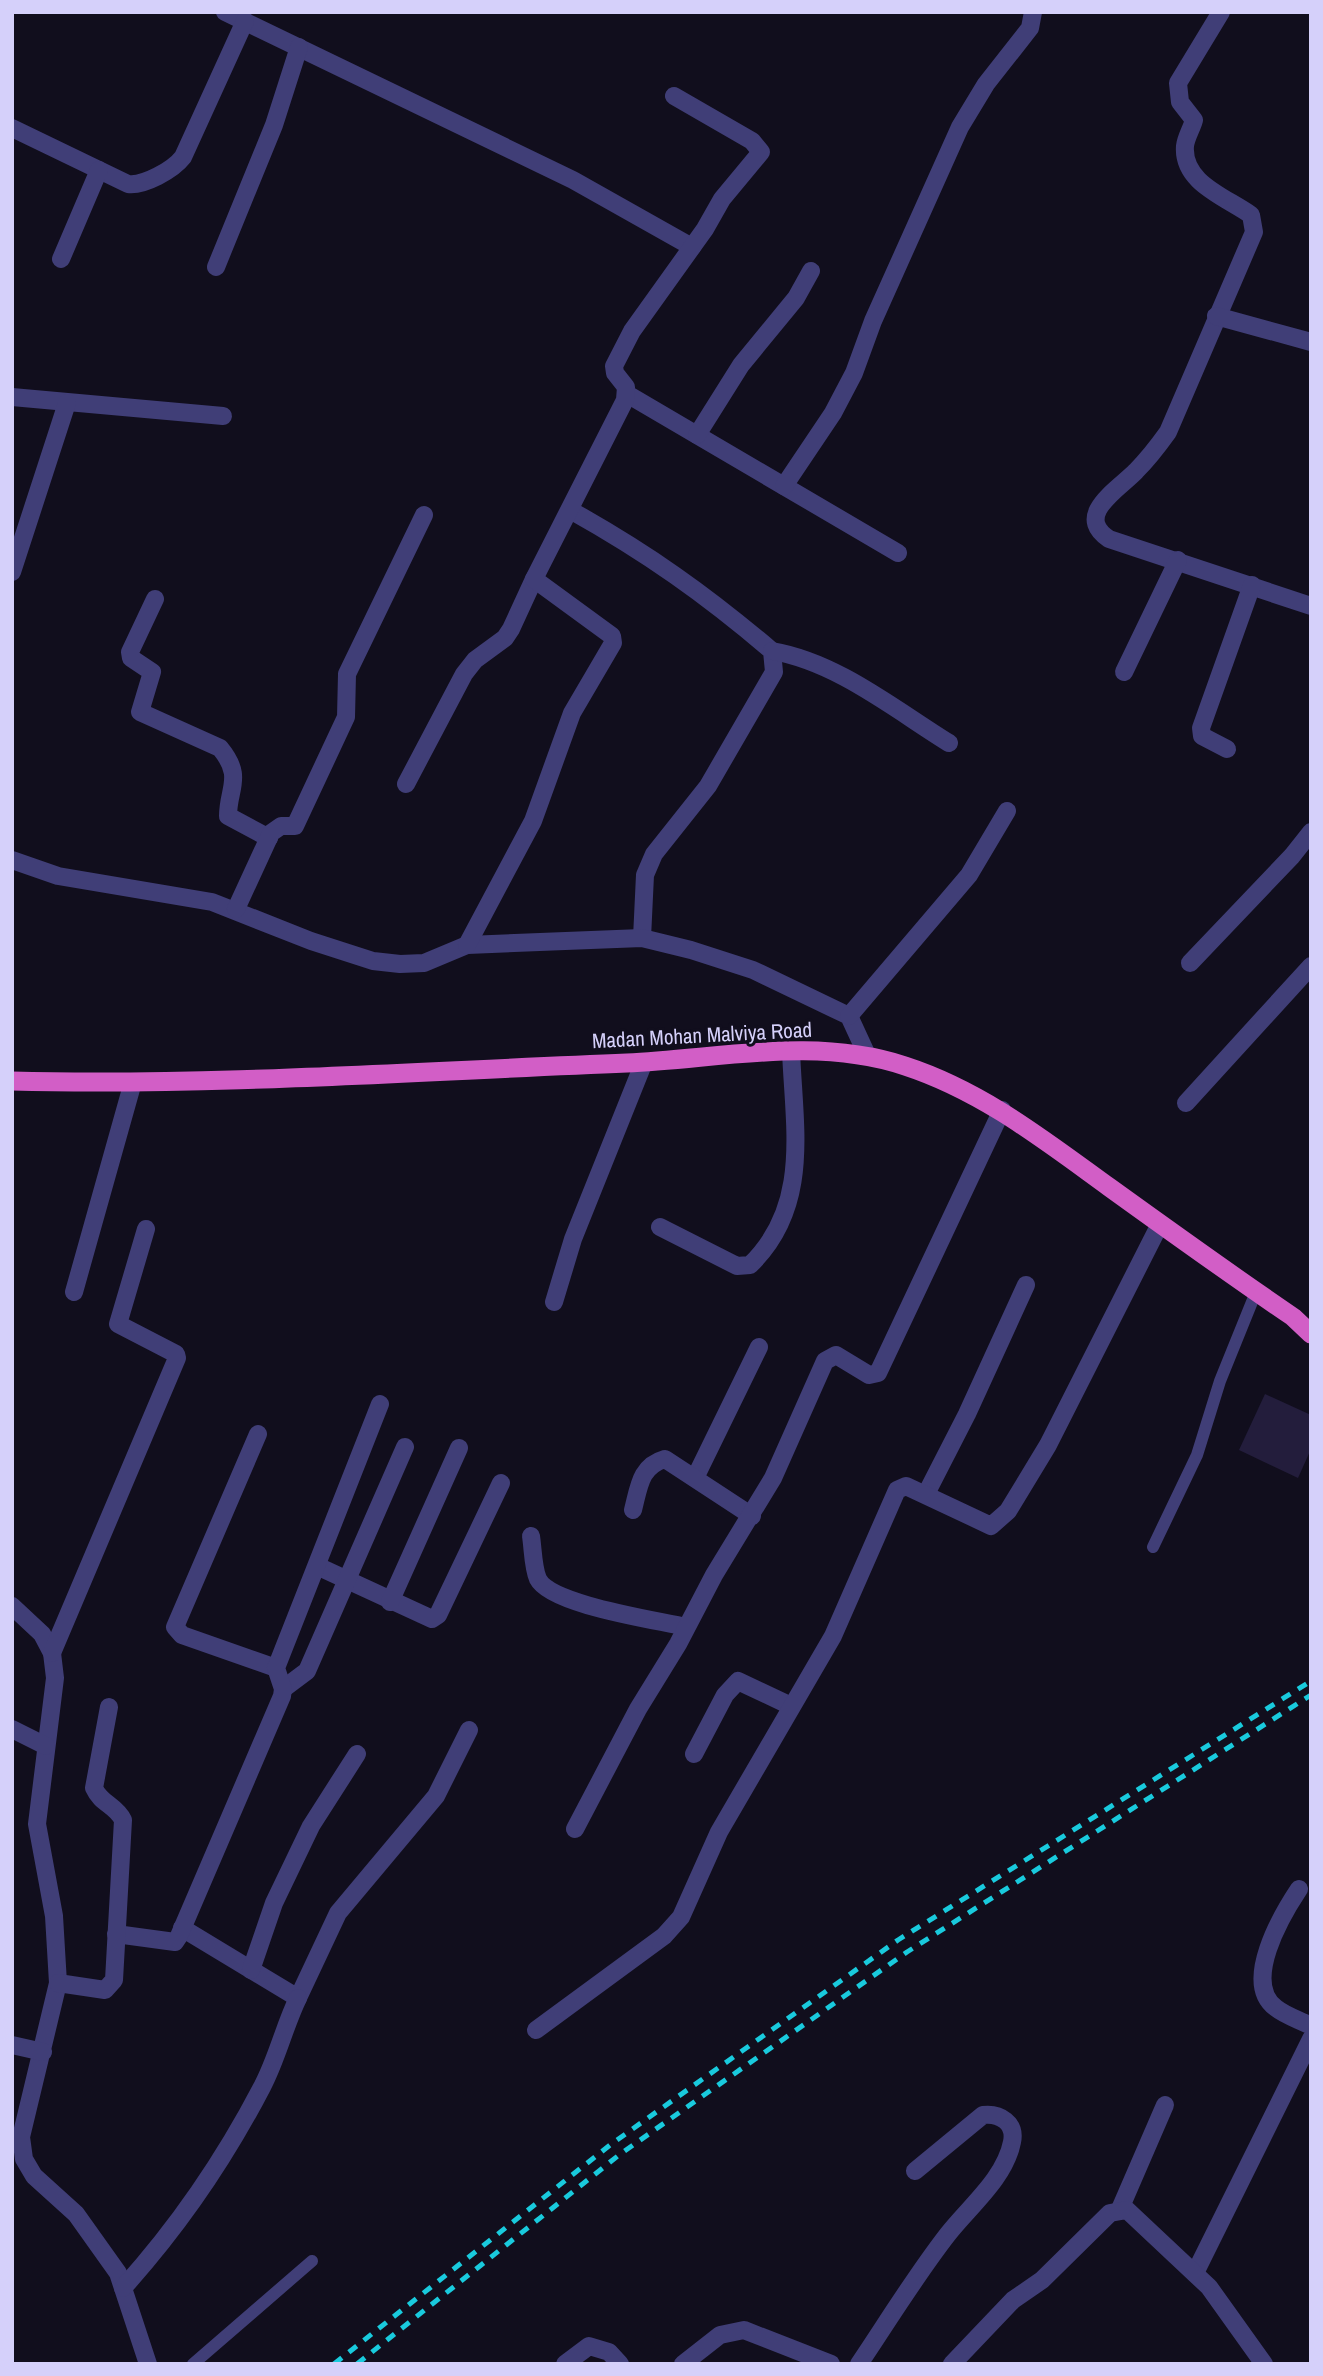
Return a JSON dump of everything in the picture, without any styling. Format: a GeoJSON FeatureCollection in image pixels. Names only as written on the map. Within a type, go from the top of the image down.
{"type":"FeatureCollection","features":[{"type":"Feature","properties":{"kind":"highway","name":"Madan Mohan Malviya Road"},"geometry":{"type":"LineString","coordinates":[[12,1081],[133,1082],[644,1062],[791,1051],[867,1055],[940,1079],[1002,1110],[1311,1334]]}},
{"type":"Feature","properties":{"kind":"street"},"geometry":{"type":"LineString","coordinates":[[225,12],[573,180],[692,247]]}},
{"type":"Feature","properties":{"kind":"street"},"geometry":{"type":"LineString","coordinates":[[784,486],[827,424],[854,373],[873,321],[960,127],[986,84],[1030,28],[1033,12]]}},
{"type":"Feature","properties":{"kind":"street"},"geometry":{"type":"LineString","coordinates":[[1221,12],[1183,74],[1177,93],[1194,120],[1185,143],[1189,171],[1251,215],[1255,224],[1168,432],[1150,457],[1105,498],[1097,510],[1095,522],[1099,532],[1109,539],[1311,606]]}},
{"type":"Feature","properties":{"kind":"street"},"geometry":{"type":"LineString","coordinates":[[12,128],[133,185],[177,164],[245,20]]}},
{"type":"Feature","properties":{"kind":"street"},"geometry":{"type":"LineString","coordinates":[[216,267],[274,125],[299,47]]}},
{"type":"Feature","properties":{"kind":"street"},"geometry":{"type":"LineString","coordinates":[[406,784],[464,674],[475,660],[505,638],[511,629],[627,394],[614,366],[632,331],[692,247],[722,199],[761,152],[752,141],[674,96]]}},
{"type":"Feature","properties":{"kind":"street"},"geometry":{"type":"LineString","coordinates":[[61,259],[99,170]]}},
{"type":"Feature","properties":{"kind":"street"},"geometry":{"type":"LineString","coordinates":[[697,435],[741,365],[796,298],[811,271]]}},
{"type":"Feature","properties":{"kind":"street"},"geometry":{"type":"LineString","coordinates":[[1216,316],[1311,342]]}},
{"type":"Feature","properties":{"kind":"street"},"geometry":{"type":"LineString","coordinates":[[627,394],[898,554]]}},
{"type":"Feature","properties":{"kind":"street"},"geometry":{"type":"LineString","coordinates":[[12,397],[223,416]]}},
{"type":"Feature","properties":{"kind":"street"},"geometry":{"type":"LineString","coordinates":[[12,572],[67,403]]}},
{"type":"Feature","properties":{"kind":"street"},"geometry":{"type":"LineString","coordinates":[[570,510],[632,544],[699,590],[772,651],[798,656],[829,669],[949,743]]}},
{"type":"Feature","properties":{"kind":"street"},"geometry":{"type":"LineString","coordinates":[[236,909],[274,828],[295,827],[323,771],[346,717],[347,674],[424,515]]}},
{"type":"Feature","properties":{"kind":"street"},"geometry":{"type":"LineString","coordinates":[[1124,672],[1178,560]]}},
{"type":"Feature","properties":{"kind":"street"},"geometry":{"type":"LineString","coordinates":[[467,945],[533,821],[572,713],[613,643],[612,636],[534,579]]}},
{"type":"Feature","properties":{"kind":"street"},"geometry":{"type":"LineString","coordinates":[[1227,749],[1202,736],[1201,728],[1252,585]]}},
{"type":"Feature","properties":{"kind":"street"},"geometry":{"type":"LineString","coordinates":[[155,599],[130,652],[131,658],[152,671],[140,712],[220,748],[227,756],[235,783],[228,816],[268,838]]}},
{"type":"Feature","properties":{"kind":"street"},"geometry":{"type":"LineString","coordinates":[[642,938],[646,875],[654,854],[708,786],[768,684],[774,672],[772,651]]}},
{"type":"Feature","properties":{"kind":"street"},"geometry":{"type":"LineString","coordinates":[[849,1016],[969,875],[1007,811]]}},
{"type":"Feature","properties":{"kind":"street"},"geometry":{"type":"LineString","coordinates":[[1190,963],[1292,856],[1311,832]]}},
{"type":"Feature","properties":{"kind":"street"},"geometry":{"type":"LineString","coordinates":[[12,860],[58,876],[212,902],[236,909],[311,941],[373,961],[424,963],[467,945],[642,938],[691,950],[754,971],[849,1016],[867,1055]]}},
{"type":"Feature","properties":{"kind":"street"},"geometry":{"type":"LineString","coordinates":[[1186,1103],[1311,966]]}},
{"type":"Feature","properties":{"kind":"street"},"geometry":{"type":"LineString","coordinates":[[660,1227],[737,1266],[750,1265],[761,1255],[788,1206],[796,1178],[791,1051]]}},
{"type":"Feature","properties":{"kind":"street"},"geometry":{"type":"LineString","coordinates":[[554,1302],[577,1228],[644,1062]]}},
{"type":"Feature","properties":{"kind":"street"},"geometry":{"type":"LineString","coordinates":[[74,1292],[133,1082]]}},
{"type":"Feature","properties":{"kind":"street"},"geometry":{"type":"LineString","coordinates":[[575,1829],[638,1709],[773,1478],[825,1361],[836,1355],[869,1375],[878,1373],[1002,1110]]}},
{"type":"Feature","properties":{"kind":"street"},"geometry":{"type":"LineString","coordinates":[[536,2029],[664,1936],[677,1922],[719,1832],[833,1636],[897,1490],[906,1486],[978,1523],[990,1526],[1007,1511],[1048,1445],[1160,1224]]}},
{"type":"Feature","properties":{"kind":"street"},"geometry":{"type":"LineString","coordinates":[[52,1653],[177,1359],[176,1354],[118,1324],[146,1229]]}},
{"type":"Feature","properties":{"kind":"street"},"geometry":{"type":"LineString","coordinates":[[926,1494],[967,1415],[1026,1285]]}},
{"type":"Feature","properties":{"kind":"street"},"geometry":{"type":"LineString","coordinates":[[695,1479],[759,1347]]}},
{"type":"Feature","properties":{"kind":"street"},"geometry":{"type":"LineString","coordinates":[[283,1689],[276,1668],[380,1404]]}},
{"type":"Feature","properties":{"kind":"street"},"geometry":{"type":"LineString","coordinates":[[258,1434],[175,1627],[182,1635],[276,1668]]}},
{"type":"Feature","properties":{"kind":"street"},"geometry":{"type":"LineString","coordinates":[[116,1934],[174,1942],[283,1689],[307,1671],[405,1447]]}},
{"type":"Feature","properties":{"kind":"street"},"geometry":{"type":"LineString","coordinates":[[390,1602],[459,1448]]}},
{"type":"Feature","properties":{"kind":"street"},"geometry":{"type":"LineString","coordinates":[[633,1510],[642,1476],[652,1462],[665,1459],[752,1516]]}},
{"type":"Feature","properties":{"kind":"street"},"geometry":{"type":"LineString","coordinates":[[317,1566],[424,1618],[432,1619],[438,1615],[501,1483]]}},
{"type":"Feature","properties":{"kind":"street"},"geometry":{"type":"LineString","coordinates":[[531,1536],[538,1579],[546,1589],[572,1601],[686,1627]]}},
{"type":"Feature","properties":{"kind":"street"},"geometry":{"type":"LineString","coordinates":[[12,1606],[42,1634],[52,1653],[55,1678],[37,1824],[54,1916],[58,1983],[18,2159],[76,2214],[118,2273],[148,2364]]}},
{"type":"Feature","properties":{"kind":"street"},"geometry":{"type":"LineString","coordinates":[[694,1754],[725,1695],[738,1681],[791,1706]]}},
{"type":"Feature","properties":{"kind":"street"},"geometry":{"type":"LineString","coordinates":[[58,1983],[104,1990],[111,1986],[123,1820],[114,1808],[99,1800],[94,1788],[109,1707]]}},
{"type":"Feature","properties":{"kind":"street"},"geometry":{"type":"LineString","coordinates":[[12,1729],[46,1746]]}},
{"type":"Feature","properties":{"kind":"street"},"geometry":{"type":"LineString","coordinates":[[123,2288],[166,2240],[219,2162],[264,2085],[282,2033],[338,1913],[436,1796],[469,1730]]}},
{"type":"Feature","properties":{"kind":"street"},"geometry":{"type":"LineString","coordinates":[[251,1970],[274,1903],[311,1826],[357,1754]]}},
{"type":"Feature","properties":{"kind":"street"},"geometry":{"type":"LineString","coordinates":[[1299,1889],[1269,1945],[1263,1968],[1263,1987],[1275,2008],[1311,2026]]}},
{"type":"Feature","properties":{"kind":"street"},"geometry":{"type":"LineString","coordinates":[[182,1928],[298,1998]]}},
{"type":"Feature","properties":{"kind":"street"},"geometry":{"type":"LineString","coordinates":[[1195,2273],[1311,2039]]}},
{"type":"Feature","properties":{"kind":"street"},"geometry":{"type":"LineString","coordinates":[[12,2045],[43,2052]]}},
{"type":"Feature","properties":{"kind":"street"},"geometry":{"type":"LineString","coordinates":[[1119,2209],[1165,2105]]}},
{"type":"Feature","properties":{"kind":"street"},"geometry":{"type":"LineString","coordinates":[[859,2364],[947,2236],[1007,2161],[1013,2140],[1012,2129],[1006,2119],[992,2114],[983,2115],[915,2171]]}},
{"type":"Feature","properties":{"kind":"street"},"geometry":{"type":"LineString","coordinates":[[952,2364],[1013,2300],[1042,2280],[1110,2213],[1119,2209],[1127,2210],[1209,2287],[1264,2364]]}},
{"type":"Feature","properties":{"kind":"street"},"geometry":{"type":"LineString","coordinates":[[683,2364],[720,2335],[744,2330],[831,2364]]}},
{"type":"Feature","properties":{"kind":"street"},"geometry":{"type":"LineString","coordinates":[[565,2364],[589,2346],[609,2352],[620,2364]]}},
{"type":"Feature","properties":{"kind":"lane"},"geometry":{"type":"LineString","coordinates":[[1153,1547],[1197,1455],[1220,1381],[1256,1292]]}},
{"type":"Feature","properties":{"kind":"lane"},"geometry":{"type":"LineString","coordinates":[[193,2364],[312,2261]]}},
{"type":"Feature","properties":{"kind":"building"},"geometry":{"type":"Polygon","coordinates":[[[1265,1394],[1311,1415],[1311,1449],[1298,1478],[1239,1450],[1265,1394]]]}},
{"type":"Feature","properties":{"kind":"railway"},"geometry":{"type":"LineString","coordinates":[[334,2364],[610,2145],[898,1940],[1311,1681]]}},
{"type":"Feature","properties":{"kind":"railway"},"geometry":{"type":"LineString","coordinates":[[357,2364],[619,2155],[907,1952],[1311,1695]]}}]}
